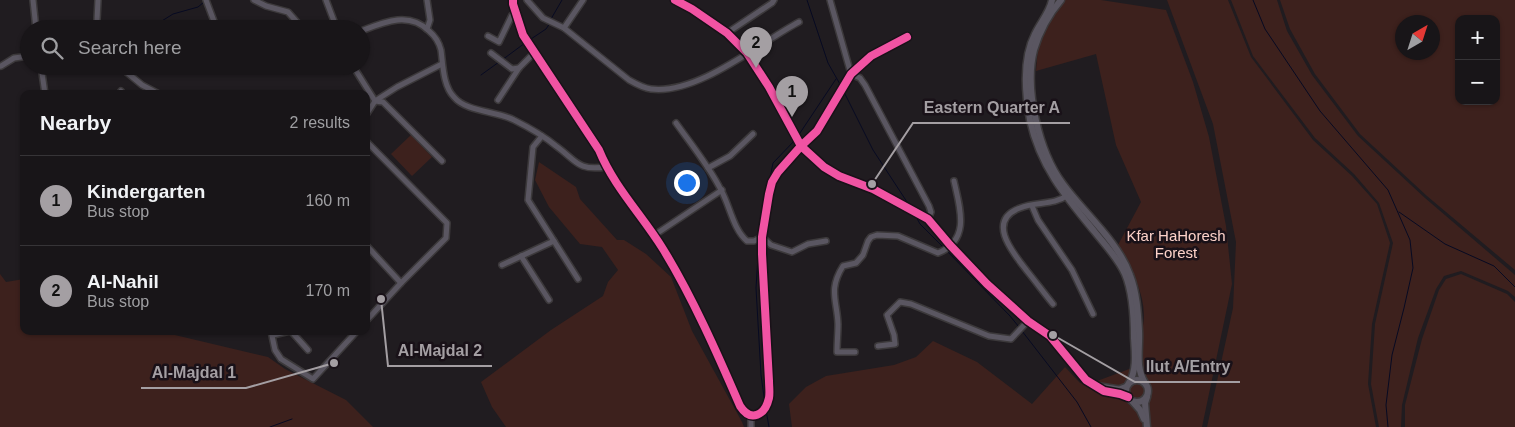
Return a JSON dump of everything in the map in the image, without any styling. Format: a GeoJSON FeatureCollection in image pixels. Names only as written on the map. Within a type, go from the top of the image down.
{"type":"FeatureCollection","features":[{"type":"Feature","properties":{"kind":"street"},"geometry":{"type":"LineString","coordinates":[[33,0],[35,20]]}},
{"type":"Feature","properties":{"kind":"street"},"geometry":{"type":"LineString","coordinates":[[97,20],[98,0]]}},
{"type":"Feature","properties":{"kind":"street"},"geometry":{"type":"LineString","coordinates":[[206,0],[214,20]]}},
{"type":"Feature","properties":{"kind":"street"},"geometry":{"type":"LineString","coordinates":[[254,0],[266,6],[288,12],[295,20]]}},
{"type":"Feature","properties":{"kind":"street"},"geometry":{"type":"LineString","coordinates":[[326,0],[334,20]]}},
{"type":"Feature","properties":{"kind":"street"},"geometry":{"type":"LineString","coordinates":[[427,0],[430,20],[427,29]]}},
{"type":"Feature","properties":{"kind":"street"},"geometry":{"type":"LineString","coordinates":[[513,0],[515,13],[523,35],[599,150],[606,167],[628,201],[662,249],[690,300],[740,406],[744,412],[751,416],[756,416],[769,398],[762,237],[772,182],[778,172],[817,131],[851,74],[871,56],[907,37]]}},
{"type":"Feature","properties":{"kind":"street"},"geometry":{"type":"LineString","coordinates":[[527,0],[543,18],[564,28],[630,80],[642,87],[652,89],[673,87],[698,81],[714,74],[799,22]]}},
{"type":"Feature","properties":{"kind":"street"},"geometry":{"type":"LineString","coordinates":[[564,28],[583,0]]}},
{"type":"Feature","properties":{"kind":"street"},"geometry":{"type":"LineString","coordinates":[[675,0],[692,9],[726,33],[747,53],[769,87],[801,146],[824,167],[839,176],[873,189],[928,219],[988,284],[1028,321],[1050,336],[1087,382],[1104,391],[1120,394],[1130,400],[1140,410],[1147,426]]}},
{"type":"Feature","properties":{"kind":"street"},"geometry":{"type":"LineString","coordinates":[[726,33],[772,4],[774,0]]}},
{"type":"Feature","properties":{"kind":"street"},"geometry":{"type":"LineString","coordinates":[[830,0],[851,74]]}},
{"type":"Feature","properties":{"kind":"street"},"geometry":{"type":"LineString","coordinates":[[1052,0],[1050,8],[1035,33],[1029,48],[1027,96],[1032,129],[1040,153],[1054,180],[1118,252],[1127,266],[1133,282],[1136,302],[1139,332],[1139,370],[1149,390],[1145,403],[1147,426]]}},
{"type":"Feature","properties":{"kind":"street"},"geometry":{"type":"LineString","coordinates":[[1060,0],[1043,28],[1034,51],[1032,88],[1037,124],[1044,148],[1057,176],[1068,195],[1112,252],[1127,281],[1132,309],[1134,348],[1133,372],[1126,393],[1130,400],[1141,402],[1147,397]]}},
{"type":"Feature","properties":{"kind":"street"},"geometry":{"type":"LineString","coordinates":[[488,36],[499,42],[512,14],[515,13]]}},
{"type":"Feature","properties":{"kind":"street"},"geometry":{"type":"LineString","coordinates":[[370,28],[398,19],[418,23],[427,29],[439,43],[449,90],[460,103],[513,119],[558,146],[580,166],[590,168],[606,167]]}},
{"type":"Feature","properties":{"kind":"street"},"geometry":{"type":"LineString","coordinates":[[491,53],[512,69],[519,68]]}},
{"type":"Feature","properties":{"kind":"street"},"geometry":{"type":"LineString","coordinates":[[498,100],[519,68],[534,53]]}},
{"type":"Feature","properties":{"kind":"street"},"geometry":{"type":"LineString","coordinates":[[1,66],[14,58],[20,57]]}},
{"type":"Feature","properties":{"kind":"street"},"geometry":{"type":"LineString","coordinates":[[370,107],[374,100],[442,64]]}},
{"type":"Feature","properties":{"kind":"street"},"geometry":{"type":"LineString","coordinates":[[851,74],[860,78],[929,206],[931,212],[928,219]]}},
{"type":"Feature","properties":{"kind":"street"},"geometry":{"type":"LineString","coordinates":[[42,75],[44,90]]}},
{"type":"Feature","properties":{"kind":"street"},"geometry":{"type":"LineString","coordinates":[[130,75],[151,90]]}},
{"type":"Feature","properties":{"kind":"street"},"geometry":{"type":"LineString","coordinates":[[359,75],[368,90]]}},
{"type":"Feature","properties":{"kind":"street"},"geometry":{"type":"LineString","coordinates":[[370,94],[374,100],[383,102],[442,161]]}},
{"type":"Feature","properties":{"kind":"street"},"geometry":{"type":"LineString","coordinates":[[676,123],[722,190],[743,237],[747,241],[754,241],[762,237]]}},
{"type":"Feature","properties":{"kind":"street"},"geometry":{"type":"LineString","coordinates":[[708,168],[730,156],[753,134]]}},
{"type":"Feature","properties":{"kind":"street"},"geometry":{"type":"LineString","coordinates":[[542,136],[533,147],[528,200],[578,279]]}},
{"type":"Feature","properties":{"kind":"street"},"geometry":{"type":"LineString","coordinates":[[370,145],[447,223],[446,238],[370,317]]}},
{"type":"Feature","properties":{"kind":"street"},"geometry":{"type":"LineString","coordinates":[[855,352],[837,352],[838,324],[834,290],[840,271],[843,266],[856,263],[863,254],[871,237],[877,235],[898,236],[938,253],[950,245],[957,238],[961,224],[954,181]]}},
{"type":"Feature","properties":{"kind":"street"},"geometry":{"type":"LineString","coordinates":[[653,236],[722,190]]}},
{"type":"Feature","properties":{"kind":"street"},"geometry":{"type":"LineString","coordinates":[[1053,304],[1011,249],[1004,236],[1004,225],[1009,215],[1018,208],[1054,203],[1068,195]]}},
{"type":"Feature","properties":{"kind":"street"},"geometry":{"type":"LineString","coordinates":[[1032,206],[1038,220],[1072,270],[1093,314]]}},
{"type":"Feature","properties":{"kind":"street"},"geometry":{"type":"LineString","coordinates":[[762,237],[771,245],[792,252],[808,244],[826,240]]}},
{"type":"Feature","properties":{"kind":"street"},"geometry":{"type":"LineString","coordinates":[[502,265],[554,241]]}},
{"type":"Feature","properties":{"kind":"street"},"geometry":{"type":"LineString","coordinates":[[370,249],[401,283]]}},
{"type":"Feature","properties":{"kind":"street"},"geometry":{"type":"LineString","coordinates":[[521,256],[549,300]]}},
{"type":"Feature","properties":{"kind":"street"},"geometry":{"type":"LineString","coordinates":[[878,346],[895,344],[887,316],[900,302],[911,304],[989,336],[1011,339],[1028,321]]}},
{"type":"Feature","properties":{"kind":"street"},"geometry":{"type":"LineString","coordinates":[[272,335],[275,350],[281,359],[314,379],[353,335]]}},
{"type":"Feature","properties":{"kind":"street"},"geometry":{"type":"LineString","coordinates":[[294,335],[308,350]]}},
{"type":"Feature","properties":{"kind":"street"},"geometry":{"type":"LineString","coordinates":[[1087,382],[1104,388],[1114,389],[1128,384],[1135,379],[1145,383]]}},
{"type":"Feature","properties":{"kind":"street"},"geometry":{"type":"LineString","coordinates":[[751,416],[751,427]]}},
{"type":"Feature","properties":{"kind":"green space","name":"Kfar HaHoresh Forest"},"geometry":{"type":"Polygon","coordinates":[[[1061,0],[1101,0],[1166,10],[1193,82],[1209,137],[1226,226],[1232,284],[1202,427],[792,427],[789,404],[806,387],[826,376],[894,365],[916,357],[933,341],[977,362],[1032,404],[1065,367],[1080,383],[1089,384],[1132,368],[1142,331],[1143,304],[1133,274],[1118,245],[1141,202],[1116,145],[1096,54],[1036,71],[1038,47],[1061,0]]]}},
{"type":"Feature","properties":{"kind":"green space"},"geometry":{"type":"Polygon","coordinates":[[[1167,0],[1228,0],[1251,57],[1313,140],[1352,176],[1377,204],[1390,243],[1372,324],[1368,384],[1376,427],[1207,427],[1233,308],[1236,242],[1213,124],[1167,0]]]}},
{"type":"Feature","properties":{"kind":"green space"},"geometry":{"type":"Polygon","coordinates":[[[1231,0],[1277,0],[1287,31],[1312,75],[1358,136],[1425,198],[1515,275],[1515,297],[1508,291],[1461,271],[1444,276],[1436,289],[1418,338],[1402,405],[1401,427],[1379,427],[1371,384],[1375,324],[1393,243],[1379,203],[1354,174],[1315,138],[1253,56],[1231,0]]]}},
{"type":"Feature","properties":{"kind":"green space"},"geometry":{"type":"Polygon","coordinates":[[[1280,0],[1515,0],[1515,270],[1427,196],[1360,134],[1315,74],[1290,29],[1280,0]]]}},
{"type":"Feature","properties":{"kind":"green space"},"geometry":{"type":"Polygon","coordinates":[[[411,135],[432,157],[412,176],[391,154],[411,135]]]}},
{"type":"Feature","properties":{"kind":"green space"},"geometry":{"type":"Polygon","coordinates":[[[539,162],[576,187],[580,199],[617,240],[624,240],[646,254],[671,277],[692,331],[744,427],[506,427],[492,407],[481,382],[551,330],[603,296],[608,282],[618,270],[602,247],[580,244],[549,207],[535,180],[539,162]]]}},
{"type":"Feature","properties":{"kind":"green space"},"geometry":{"type":"Polygon","coordinates":[[[0,274],[6,282],[20,280],[20,335],[175,335],[268,357],[285,369],[346,400],[373,427],[0,427],[0,274]]]}},
{"type":"Feature","properties":{"kind":"green space"},"geometry":{"type":"Polygon","coordinates":[[[1461,274],[1507,294],[1515,302],[1515,427],[1405,427],[1405,405],[1422,339],[1439,290],[1446,279],[1461,274]]]}},
{"type":"Feature","properties":{"kind":"waterway"},"geometry":{"type":"LineString","coordinates":[[551,19],[562,0]]}},
{"type":"Feature","properties":{"kind":"waterway"},"geometry":{"type":"LineString","coordinates":[[807,0],[828,63],[841,86]]}},
{"type":"Feature","properties":{"kind":"waterway"},"geometry":{"type":"LineString","coordinates":[[1253,0],[1265,29],[1320,111],[1388,190],[1410,240],[1413,268],[1392,355],[1386,405],[1388,427]]}},
{"type":"Feature","properties":{"kind":"waterway"},"geometry":{"type":"LineString","coordinates":[[163,20],[173,14],[198,7],[204,2]]}},
{"type":"Feature","properties":{"kind":"waterway"},"geometry":{"type":"LineString","coordinates":[[528,41],[546,29],[550,23]]}},
{"type":"Feature","properties":{"kind":"waterway"},"geometry":{"type":"LineString","coordinates":[[502,60],[525,43]]}},
{"type":"Feature","properties":{"kind":"waterway"},"geometry":{"type":"LineString","coordinates":[[481,75],[499,62]]}},
{"type":"Feature","properties":{"kind":"waterway"},"geometry":{"type":"LineString","coordinates":[[798,136],[836,79]]}},
{"type":"Feature","properties":{"kind":"waterway"},"geometry":{"type":"LineString","coordinates":[[844,92],[873,150],[909,205]]}},
{"type":"Feature","properties":{"kind":"waterway"},"geometry":{"type":"LineString","coordinates":[[769,183],[773,163],[796,139]]}},
{"type":"Feature","properties":{"kind":"waterway"},"geometry":{"type":"LineString","coordinates":[[760,235],[765,202]]}},
{"type":"Feature","properties":{"kind":"waterway"},"geometry":{"type":"LineString","coordinates":[[1399,212],[1445,244],[1494,266],[1515,287]]}},
{"type":"Feature","properties":{"kind":"waterway"},"geometry":{"type":"LineString","coordinates":[[914,213],[920,224],[944,248]]}},
{"type":"Feature","properties":{"kind":"waterway"},"geometry":{"type":"LineString","coordinates":[[759,241],[756,288],[761,375],[765,404]]}},
{"type":"Feature","properties":{"kind":"waterway"},"geometry":{"type":"LineString","coordinates":[[946,250],[1019,327]]}},
{"type":"Feature","properties":{"kind":"waterway"},"geometry":{"type":"LineString","coordinates":[[1022,331],[1077,402],[1091,427]]}},
{"type":"Feature","properties":{"kind":"waterway"},"geometry":{"type":"LineString","coordinates":[[766,410],[769,427]]}},
{"type":"Feature","properties":{"kind":"waterway"},"geometry":{"type":"LineString","coordinates":[[270,427],[292,419]]}},
{"type":"Feature","properties":{"kind":"cycle path"},"geometry":{"type":"LineString","coordinates":[[513,0],[523,35],[599,150],[620,189],[674,267],[714,346],[740,406],[744,411],[753,415],[757,415],[764,409],[769,396],[762,237],[772,182],[778,172],[817,131],[851,74],[871,56],[907,37]]}},
{"type":"Feature","properties":{"kind":"cycle path"},"geometry":{"type":"LineString","coordinates":[[675,0],[692,9],[727,33],[747,53],[769,87],[801,146],[824,167],[839,176],[873,189],[928,219],[987,284],[1028,321],[1050,336],[1086,380],[1104,391],[1128,397]]}},
{"type":"Feature","properties":{"kind":"place","name":"Al-Nahil"},"geometry":{"type":"Point","coordinates":[756,68]}},
{"type":"Feature","properties":{"kind":"place","name":"Kindergarten"},"geometry":{"type":"Point","coordinates":[792,117]}},
{"type":"Feature","properties":{"kind":"place","name":"Eastern Quarter A"},"geometry":{"type":"Point","coordinates":[872,184]}},
{"type":"Feature","properties":{"kind":"place","name":"Al-Majdal 2"},"geometry":{"type":"Point","coordinates":[381,299]}},
{"type":"Feature","properties":{"kind":"place","name":"Ilut A/Entry"},"geometry":{"type":"Point","coordinates":[1053,335]}},
{"type":"Feature","properties":{"kind":"place","name":"Al-Majdal 1"},"geometry":{"type":"Point","coordinates":[334,363]}}]}
